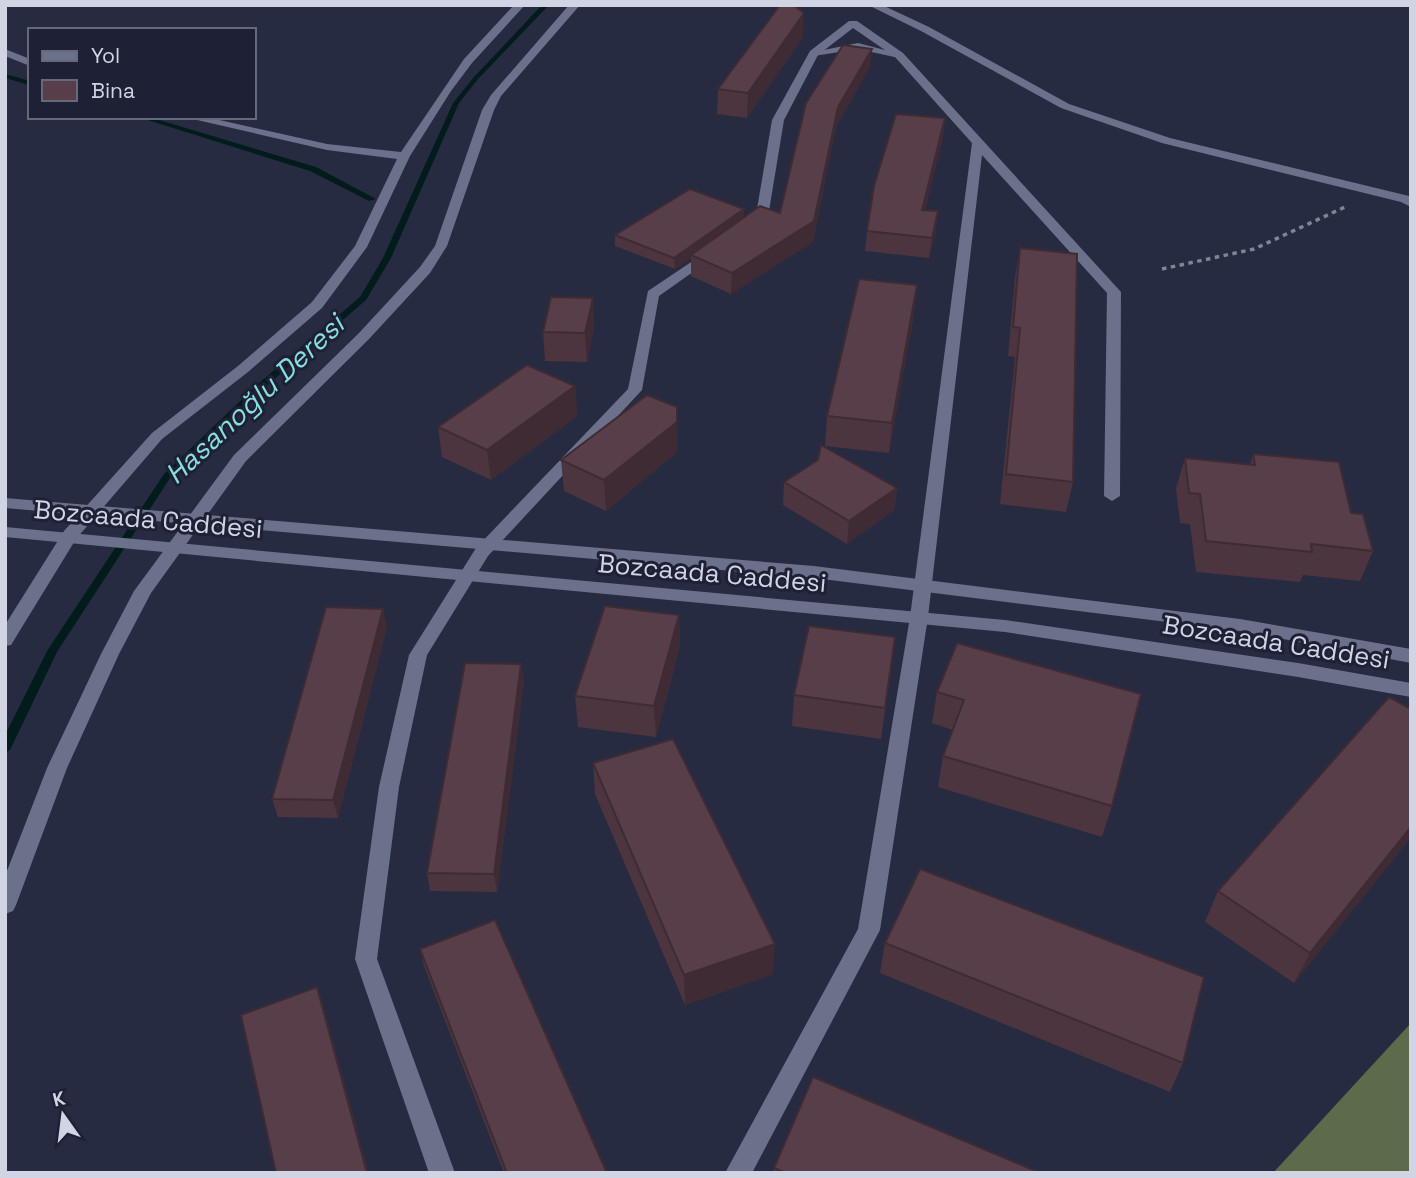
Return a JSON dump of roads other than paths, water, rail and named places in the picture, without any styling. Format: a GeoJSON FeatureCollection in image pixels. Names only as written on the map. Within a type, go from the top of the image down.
{"type":"FeatureCollection","features":[{"type":"Feature","properties":{"kind":"street"},"geometry":{"type":"LineString","coordinates":[[5,640],[70,535],[157,436],[243,369],[317,305],[361,247],[404,156],[446,90],[468,61],[520,5]]}},
{"type":"Feature","properties":{"kind":"street"},"geometry":{"type":"LineString","coordinates":[[5,905],[57,768],[110,654],[144,591],[240,458],[355,345],[425,270],[441,246],[488,110],[496,95],[575,5]]}},
{"type":"Feature","properties":{"kind":"street"},"geometry":{"type":"LineString","coordinates":[[873,5],[925,29],[1065,106],[1166,141],[1405,199],[1411,203]]}},
{"type":"Feature","properties":{"kind":"street"},"geometry":{"type":"LineString","coordinates":[[740,232],[762,217],[778,120],[814,53],[853,23],[899,55],[1114,292],[1112,496]]}},
{"type":"Feature","properties":{"kind":"street"},"geometry":{"type":"LineString","coordinates":[[814,53],[858,46],[899,55]]}},
{"type":"Feature","properties":{"kind":"street"},"geometry":{"type":"LineString","coordinates":[[5,52],[28,61]]}},
{"type":"Feature","properties":{"kind":"street"},"geometry":{"type":"LineString","coordinates":[[199,119],[327,147],[404,156]]}},
{"type":"Feature","properties":{"kind":"street"},"geometry":{"type":"LineString","coordinates":[[738,1173],[869,930],[919,617],[978,143]]}},
{"type":"Feature","properties":{"kind":"street"},"geometry":{"type":"LineString","coordinates":[[442,1173],[366,959],[389,787],[418,655],[482,552],[635,390],[653,294],[719,248]]}},
{"type":"Feature","properties":{"kind":"street","name":"Bozcaada Caddesi"},"geometry":{"type":"LineString","coordinates":[[5,503],[814,572],[1240,625],[1411,656]]}},
{"type":"Feature","properties":{"kind":"street","name":"Bozcaada Caddesi"},"geometry":{"type":"LineString","coordinates":[[5,532],[919,617],[1165,650],[1411,690]]}},
{"type":"Feature","properties":{"kind":"waterway","name":"Hasanoğlu Deresi"},"geometry":{"type":"LineString","coordinates":[[5,748],[52,651],[167,476],[261,386],[363,298],[387,258],[456,103],[476,78],[546,5]]}},
{"type":"Feature","properties":{"kind":"waterway","name":"Hasanoğlu Deresi"},"geometry":{"type":"LineString","coordinates":[[5,76],[28,82]]}},
{"type":"Feature","properties":{"kind":"waterway","name":"Hasanoğlu Deresi"},"geometry":{"type":"LineString","coordinates":[[148,119],[313,169],[372,199]]}}]}
